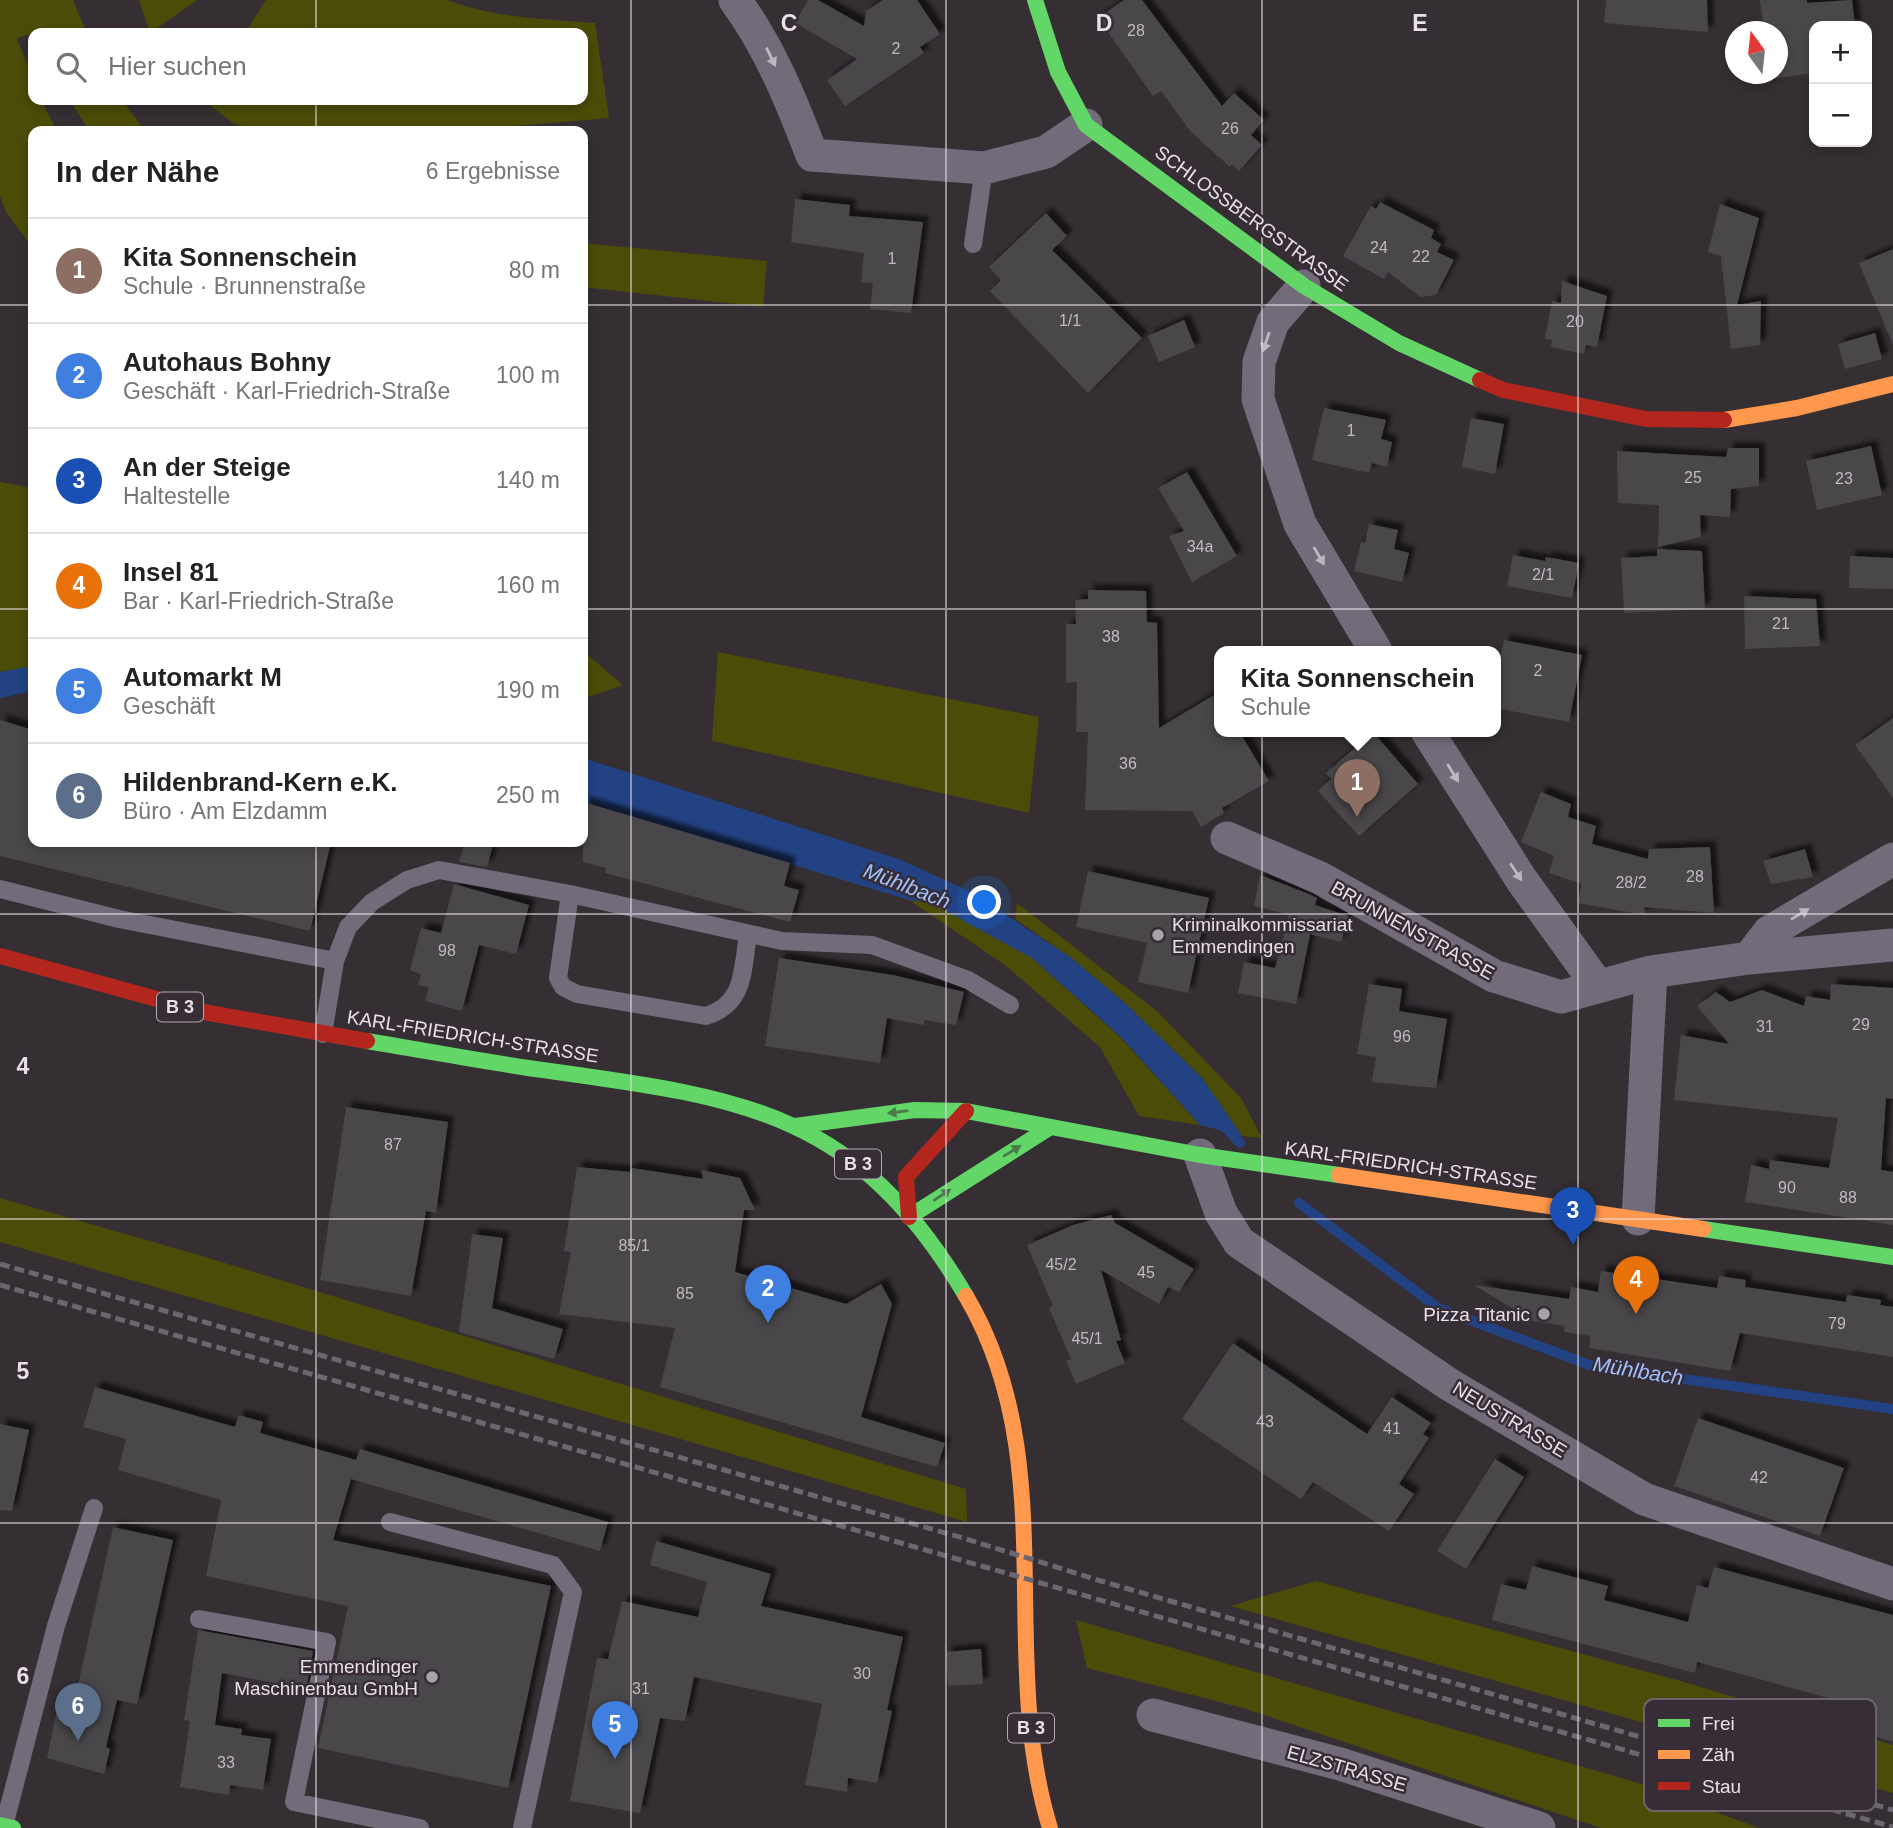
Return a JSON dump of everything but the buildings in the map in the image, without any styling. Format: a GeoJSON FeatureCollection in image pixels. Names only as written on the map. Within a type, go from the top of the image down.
{"type":"FeatureCollection","features":[{"type":"Feature","properties":{"kind":"street"},"geometry":{"type":"LineString","coordinates":[[735,0],[760,33],[784,83],[812,155],[984,168],[1046,152],[1086,125]]}},
{"type":"Feature","properties":{"kind":"street","name":"SCHLOSSBERGSTRASSE"},"geometry":{"type":"LineString","coordinates":[[1035,0],[1058,72],[1086,125],[1304,286],[1399,342],[1503,390],[1646,419],[1728,420],[1797,408],[1893,384]]}},
{"type":"Feature","properties":{"kind":"street"},"geometry":{"type":"LineString","coordinates":[[1304,286],[1273,322],[1259,362],[1258,399],[1300,524],[1373,646]]}},
{"type":"Feature","properties":{"kind":"street"},"geometry":{"type":"LineString","coordinates":[[1431,737],[1521,879],[1598,986]]}},
{"type":"Feature","properties":{"kind":"street","name":"BRUNNENSTRASSE"},"geometry":{"type":"LineString","coordinates":[[1227,838],[1320,878],[1494,976],[1560,997],[1622,982],[1650,972],[1749,958],[1893,945]]}},
{"type":"Feature","properties":{"kind":"street"},"geometry":{"type":"LineString","coordinates":[[1749,958],[1769,932],[1893,859]]}},
{"type":"Feature","properties":{"kind":"street","name":"KARL-FRIEDRICH-STRASSE"},"geometry":{"type":"LineString","coordinates":[[0,956],[146,998],[238,1020],[516,1067],[676,1087],[752,1108],[795,1126],[856,1161],[909,1217]]}},
{"type":"Feature","properties":{"kind":"street"},"geometry":{"type":"LineString","coordinates":[[1639,1219],[1650,972]]}},
{"type":"Feature","properties":{"kind":"street","name":"KARL-FRIEDRICH-STRASSE"},"geometry":{"type":"LineString","coordinates":[[795,1126],[915,1110],[966,1111],[1200,1155],[1893,1257]]}},
{"type":"Feature","properties":{"kind":"street"},"geometry":{"type":"LineString","coordinates":[[966,1111],[906,1177],[909,1217],[1049,1128]]}},
{"type":"Feature","properties":{"kind":"street","name":"NEUSTRASSE"},"geometry":{"type":"LineString","coordinates":[[1200,1155],[1221,1213],[1238,1242],[1450,1385],[1644,1499],[1893,1584]]}},
{"type":"Feature","properties":{"kind":"street","name":"B 3"},"geometry":{"type":"LineString","coordinates":[[909,1217],[945,1257],[979,1315],[1002,1376],[1023,1489],[1031,1740],[1043,1808],[1050,1828]]}},
{"type":"Feature","properties":{"kind":"street","name":"ELZSTRASSE"},"geometry":{"type":"LineString","coordinates":[[1153,1715],[1340,1764],[1538,1828]]}},
{"type":"Feature","properties":{"kind":"lane"},"geometry":{"type":"LineString","coordinates":[[973,244],[984,168]]}},
{"type":"Feature","properties":{"kind":"lane"},"geometry":{"type":"LineString","coordinates":[[323,1034],[335,961],[348,927],[372,902],[407,880],[439,870],[570,894],[782,941],[872,944],[968,980],[1010,1005]]}},
{"type":"Feature","properties":{"kind":"lane"},"geometry":{"type":"LineString","coordinates":[[0,889],[118,919],[335,961]]}},
{"type":"Feature","properties":{"kind":"lane"},"geometry":{"type":"LineString","coordinates":[[570,894],[558,978],[563,987],[577,994],[706,1016],[720,1012],[730,1004],[740,987],[748,935]]}},
{"type":"Feature","properties":{"kind":"lane"},"geometry":{"type":"LineString","coordinates":[[6,1826],[55,1626],[94,1508]]}},
{"type":"Feature","properties":{"kind":"lane"},"geometry":{"type":"LineString","coordinates":[[390,1522],[553,1565],[573,1592],[522,1828]]}},
{"type":"Feature","properties":{"kind":"lane"},"geometry":{"type":"LineString","coordinates":[[199,1619],[327,1642],[294,1802],[420,1828]]}},
{"type":"Feature","properties":{"kind":"shaded area"},"geometry":{"type":"Polygon","coordinates":[[[0,0],[73,0],[85,28],[28,28],[28,35],[17,38],[28,66],[28,105],[44,105],[54,126],[28,126],[28,242],[5,210],[0,196],[0,0]]]}},
{"type":"Feature","properties":{"kind":"shaded area"},"geometry":{"type":"Polygon","coordinates":[[[139,0],[197,0],[157,28],[148,28],[139,0]]]}},
{"type":"Feature","properties":{"kind":"shaded area"},"geometry":{"type":"Polygon","coordinates":[[[266,0],[447,0],[501,14],[595,23],[609,118],[517,126],[241,126],[210,105],[588,105],[588,28],[248,28],[266,0]]]}},
{"type":"Feature","properties":{"kind":"shaded area"},"geometry":{"type":"Polygon","coordinates":[[[73,105],[126,105],[141,126],[86,126],[73,105]]]}},
{"type":"Feature","properties":{"kind":"shaded area"},"geometry":{"type":"Polygon","coordinates":[[[588,243],[767,261],[763,307],[588,288],[588,243]]]}},
{"type":"Feature","properties":{"kind":"shaded area"},"geometry":{"type":"Polygon","coordinates":[[[0,482],[28,487],[28,667],[0,672],[0,482]]]}},
{"type":"Feature","properties":{"kind":"shaded area"},"geometry":{"type":"Polygon","coordinates":[[[718,652],[1039,717],[1029,813],[712,741],[718,652]]]}},
{"type":"Feature","properties":{"kind":"shaded area"},"geometry":{"type":"Polygon","coordinates":[[[588,655],[623,685],[588,697],[588,655]]]}},
{"type":"Feature","properties":{"kind":"shaded area"},"geometry":{"type":"Polygon","coordinates":[[[909,900],[932,903],[1032,958],[1120,1037],[1200,1125],[1139,1116],[1100,1047],[1005,965],[909,900]]]}},
{"type":"Feature","properties":{"kind":"shaded area"},"geometry":{"type":"Polygon","coordinates":[[[1017,903],[1158,1012],[1241,1098],[1262,1138],[1242,1136],[1202,1078],[1126,1004],[1070,957],[1015,919],[1017,903]]]}},
{"type":"Feature","properties":{"kind":"shaded area"},"geometry":{"type":"Polygon","coordinates":[[[0,1198],[192,1253],[966,1489],[967,1522],[0,1242],[0,1198]]]}},
{"type":"Feature","properties":{"kind":"shaded area"},"geometry":{"type":"Polygon","coordinates":[[[1316,1581],[1740,1699],[1644,1699],[1644,1723],[1230,1606],[1316,1581]]]}},
{"type":"Feature","properties":{"kind":"shaded area"},"geometry":{"type":"Polygon","coordinates":[[[1076,1620],[1632,1781],[1644,1785],[1644,1811],[1713,1811],[1759,1828],[1601,1828],[1243,1708],[1087,1668],[1076,1620]]]}},
{"type":"Feature","properties":{"kind":"shaded area"},"geometry":{"type":"Polygon","coordinates":[[[1876,1740],[1893,1745],[1893,1793],[1876,1788],[1876,1740]]]}},
{"type":"Feature","properties":{"kind":"water"},"geometry":{"type":"Polygon","coordinates":[[[28,667],[28,692],[0,698],[0,672],[28,667]]]}},
{"type":"Feature","properties":{"kind":"water"},"geometry":{"type":"Polygon","coordinates":[[[588,760],[899,859],[971,892],[1070,957],[1126,1004],[1202,1078],[1242,1136],[1200,1125],[1121,1037],[1032,958],[931,903],[909,900],[588,803],[588,760]]]}},
{"type":"Feature","properties":{"kind":"waterway","name":"Mühlbach"},"geometry":{"type":"LineString","coordinates":[[1221,1123],[1240,1143]]}},
{"type":"Feature","properties":{"kind":"waterway","name":"Mühlbach"},"geometry":{"type":"LineString","coordinates":[[1299,1203],[1438,1308],[1592,1366],[1893,1409]]}},
{"type":"Feature","properties":{"kind":"railway"},"geometry":{"type":"LineString","coordinates":[[0,1264],[963,1538],[1101,1581],[1644,1738]]}},
{"type":"Feature","properties":{"kind":"railway"},"geometry":{"type":"LineString","coordinates":[[0,1285],[1644,1756]]}},
{"type":"Feature","properties":{"kind":"railway"},"geometry":{"type":"LineString","coordinates":[[1876,1805],[1893,1810]]}},
{"type":"Feature","properties":{"kind":"railway"},"geometry":{"type":"LineString","coordinates":[[1837,1811],[1893,1827]]}},
{"type":"Feature","properties":{"kind":"traffic: fast"},"geometry":{"type":"LineString","coordinates":[[1035,0],[1058,72],[1086,125],[1304,286],[1399,343],[1480,380]]}},
{"type":"Feature","properties":{"kind":"traffic: fast"},"geometry":{"type":"LineString","coordinates":[[367,1041],[682,1092],[739,1106],[791,1125],[839,1152],[883,1187],[925,1235],[966,1296]]}},
{"type":"Feature","properties":{"kind":"traffic: fast"},"geometry":{"type":"LineString","coordinates":[[795,1126],[915,1110],[966,1111],[1200,1155],[1339,1175]]}},
{"type":"Feature","properties":{"kind":"traffic: fast"},"geometry":{"type":"LineString","coordinates":[[909,1217],[1049,1128]]}},
{"type":"Feature","properties":{"kind":"traffic: fast"},"geometry":{"type":"LineString","coordinates":[[1703,1229],[1893,1257]]}},
{"type":"Feature","properties":{"kind":"traffic: fast"},"geometry":{"type":"LineString","coordinates":[[0,1825],[13,1828]]}},
{"type":"Feature","properties":{"kind":"traffic: slow"},"geometry":{"type":"LineString","coordinates":[[1724,420],[1797,408],[1893,384]]}},
{"type":"Feature","properties":{"kind":"traffic: slow"},"geometry":{"type":"LineString","coordinates":[[1339,1175],[1703,1229]]}},
{"type":"Feature","properties":{"kind":"traffic: slow"},"geometry":{"type":"LineString","coordinates":[[966,1296],[996,1359],[1013,1425],[1021,1491],[1028,1695],[1035,1762],[1050,1828]]}},
{"type":"Feature","properties":{"kind":"traffic: jam"},"geometry":{"type":"LineString","coordinates":[[1480,380],[1503,390],[1646,419],[1724,420]]}},
{"type":"Feature","properties":{"kind":"traffic: jam"},"geometry":{"type":"LineString","coordinates":[[0,956],[204,1012],[367,1041]]}},
{"type":"Feature","properties":{"kind":"traffic: jam"},"geometry":{"type":"LineString","coordinates":[[909,1217],[906,1177],[966,1111]]}},
{"type":"Feature","properties":{"kind":"place","name":"Kita Sonnenschein"},"geometry":{"type":"Point","coordinates":[1357,817]}},
{"type":"Feature","properties":{"kind":"place","name":"Kriminalkommissariat Emmendingen"},"geometry":{"type":"Point","coordinates":[1158,935]}},
{"type":"Feature","properties":{"kind":"place","name":"An der Steige"},"geometry":{"type":"Point","coordinates":[1573,1245]}},
{"type":"Feature","properties":{"kind":"place","name":"Pizza Titanic"},"geometry":{"type":"Point","coordinates":[1544,1314]}},
{"type":"Feature","properties":{"kind":"place","name":"Insel 81"},"geometry":{"type":"Point","coordinates":[1636,1314]}},
{"type":"Feature","properties":{"kind":"place","name":"Autohaus Bohny"},"geometry":{"type":"Point","coordinates":[768,1323]}},
{"type":"Feature","properties":{"kind":"place","name":"Emmendinger Maschinenbau GmbH"},"geometry":{"type":"Point","coordinates":[432,1677]}},
{"type":"Feature","properties":{"kind":"place","name":"Hildenbrand-Kern e.K."},"geometry":{"type":"Point","coordinates":[78,1741]}},
{"type":"Feature","properties":{"kind":"place","name":"Automarkt M"},"geometry":{"type":"Point","coordinates":[615,1759]}}]}
